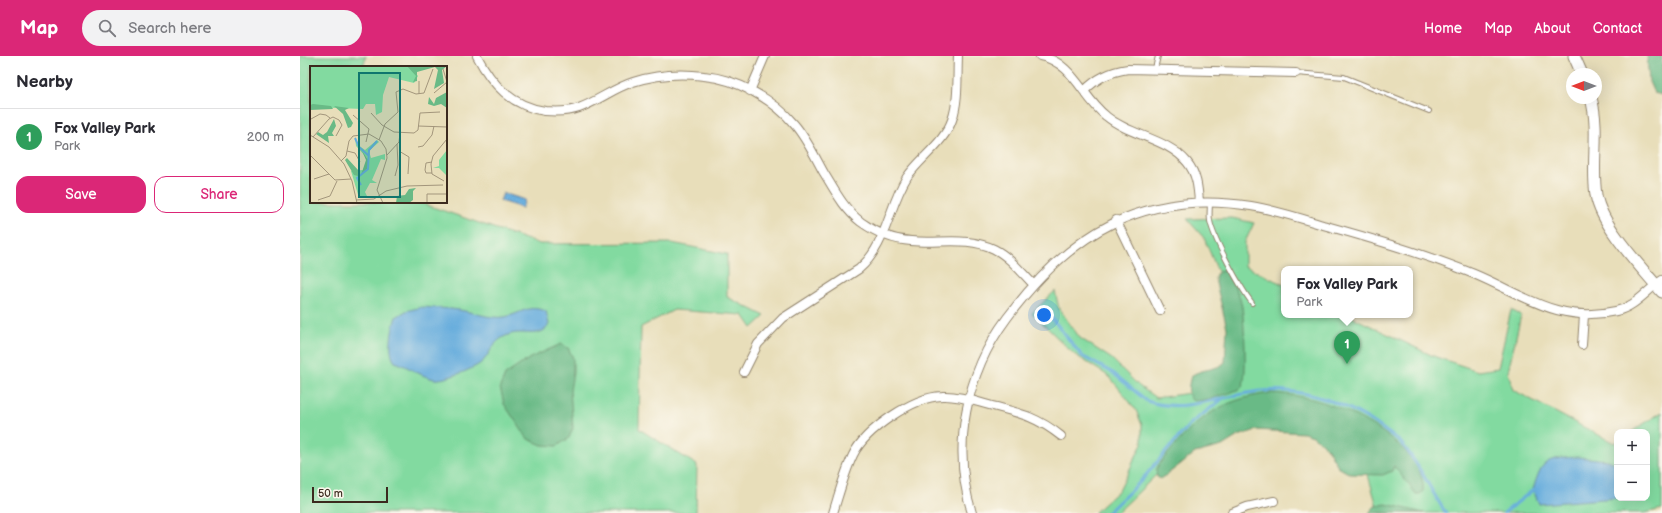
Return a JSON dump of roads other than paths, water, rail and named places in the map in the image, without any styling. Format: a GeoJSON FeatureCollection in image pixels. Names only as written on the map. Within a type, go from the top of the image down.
{"type":"FeatureCollection","features":[{"type":"Feature","properties":{"kind":"street"},"geometry":{"type":"LineString","coordinates":[[478,56],[489,77],[509,96],[525,105],[553,112],[578,109],[628,84],[661,76],[705,76],[724,80],[750,91],[773,104],[795,125],[845,206],[863,223],[883,234],[908,241],[958,241],[987,246],[1007,258],[1034,285]]}},
{"type":"Feature","properties":{"kind":"street"},"geometry":{"type":"LineString","coordinates":[[750,91],[765,56]]}},
{"type":"Feature","properties":{"kind":"street"},"geometry":{"type":"LineString","coordinates":[[744,372],[755,348],[765,335],[792,311],[838,283],[868,262],[883,234],[906,179],[944,135],[952,122],[956,106],[958,56]]}},
{"type":"Feature","properties":{"kind":"street"},"geometry":{"type":"LineString","coordinates":[[1040,56],[1051,59],[1063,66],[1097,108],[1114,122],[1135,134],[1164,145],[1180,155],[1195,174],[1199,202]]}},
{"type":"Feature","properties":{"kind":"street"},"geometry":{"type":"LineString","coordinates":[[1574,56],[1579,68]]}},
{"type":"Feature","properties":{"kind":"street"},"geometry":{"type":"LineString","coordinates":[[1084,91],[1093,82],[1110,72],[1128,69],[1296,73]]}},
{"type":"Feature","properties":{"kind":"street"},"geometry":{"type":"LineString","coordinates":[[972,513],[963,465],[964,430],[968,400],[977,370],[992,339],[1014,308],[1034,285],[1079,243],[1116,220],[1154,208],[1199,202],[1264,208],[1364,236],[1454,266],[1548,309],[1584,314],[1625,308],[1660,286],[1610,227],[1599,208],[1595,184],[1595,134],[1592,104]]}},
{"type":"Feature","properties":{"kind":"street"},"geometry":{"type":"LineString","coordinates":[[1116,220],[1160,310]]}},
{"type":"Feature","properties":{"kind":"street"},"geometry":{"type":"LineString","coordinates":[[1582,345],[1584,314]]}},
{"type":"Feature","properties":{"kind":"street"},"geometry":{"type":"LineString","coordinates":[[833,513],[854,455],[863,441],[875,430],[911,406],[927,398],[948,396],[1029,416],[1045,423],[1061,436]]}},
{"type":"Feature","properties":{"kind":"street"},"geometry":{"type":"LineString","coordinates":[[1232,513],[1247,507],[1274,501]]}},
{"type":"Feature","properties":{"kind":"lane"},"geometry":{"type":"LineString","coordinates":[[1155,69],[1158,56]]}},
{"type":"Feature","properties":{"kind":"lane"},"geometry":{"type":"LineString","coordinates":[[1296,73],[1332,76],[1353,80],[1429,111]]}},
{"type":"Feature","properties":{"kind":"lane"},"geometry":{"type":"LineString","coordinates":[[1210,202],[1210,222],[1242,290],[1252,303]]}},
{"type":"Feature","properties":{"kind":"water"},"geometry":{"type":"Polygon","coordinates":[[[503,193],[525,200],[522,208],[500,201],[503,193]]]}},
{"type":"Feature","properties":{"kind":"water"},"geometry":{"type":"Polygon","coordinates":[[[422,307],[454,309],[499,317],[510,316],[529,309],[539,309],[546,311],[549,324],[542,332],[513,333],[503,337],[496,342],[484,360],[475,367],[452,376],[434,379],[424,376],[395,362],[391,353],[392,334],[396,317],[406,311],[422,307]]]}},
{"type":"Feature","properties":{"kind":"water"},"geometry":{"type":"Polygon","coordinates":[[[1577,457],[1608,460],[1614,463],[1614,498],[1539,504],[1533,490],[1539,472],[1542,466],[1546,463],[1551,460],[1577,457]]]}},
{"type":"Feature","properties":{"kind":"waterway"},"geometry":{"type":"LineString","coordinates":[[1046,311],[1082,356],[1113,373],[1147,401],[1159,404],[1183,405],[1207,402],[1261,391],[1280,391],[1316,396],[1351,410],[1368,419],[1402,444],[1414,460],[1446,513]]}},
{"type":"Feature","properties":{"kind":"waterway"},"geometry":{"type":"LineString","coordinates":[[1107,513],[1139,483],[1190,424],[1221,400]]}},
{"type":"Feature","properties":{"kind":"waterway"},"geometry":{"type":"LineString","coordinates":[[1504,513],[1533,490]]}},
{"type":"Feature","properties":{"kind":"place","name":"Fox Valley Park"},"geometry":{"type":"Point","coordinates":[1347,364]}}]}
